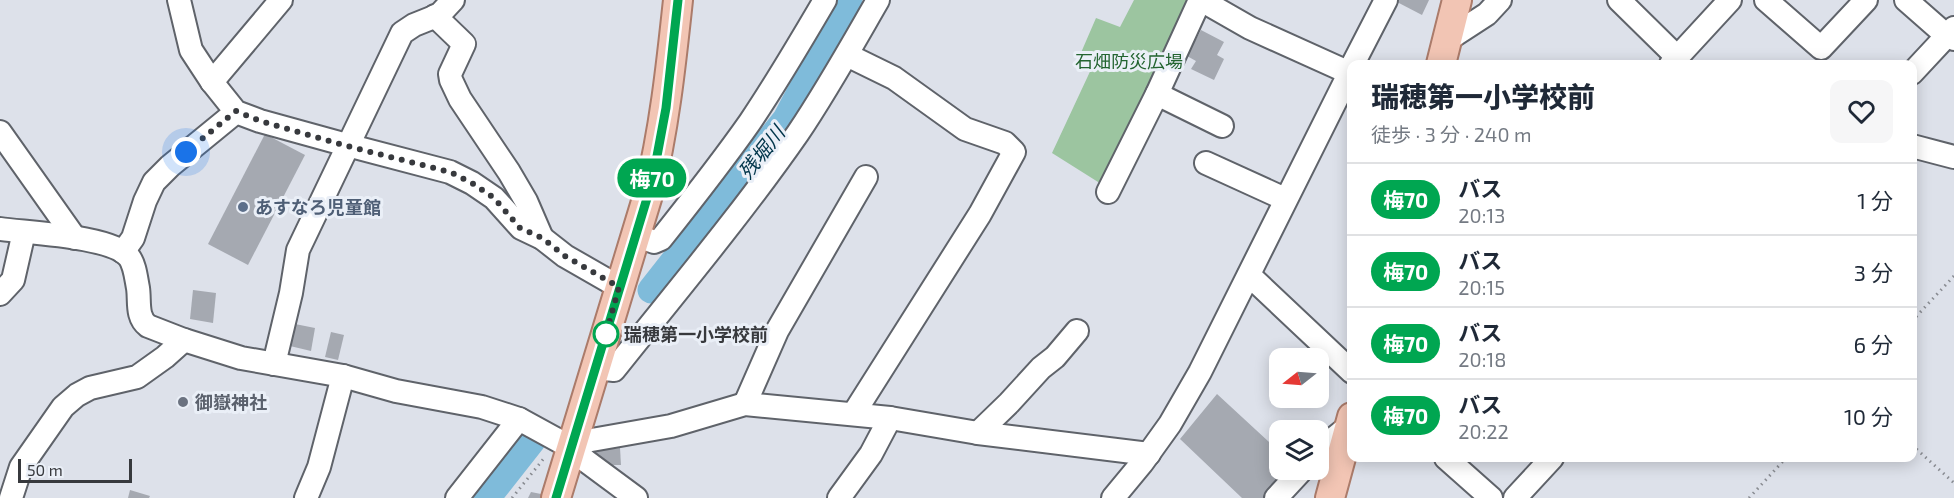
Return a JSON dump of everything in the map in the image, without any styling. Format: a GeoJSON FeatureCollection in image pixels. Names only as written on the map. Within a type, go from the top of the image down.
{"type":"FeatureCollection","features":[{"type":"Feature","properties":{"kind":"main road"},"geometry":{"type":"LineString","coordinates":[[556,498],[565,445],[596,368],[648,195],[663,131],[678,0]]}},
{"type":"Feature","properties":{"kind":"main road"},"geometry":{"type":"LineString","coordinates":[[1444,52],[1457,0]]}},
{"type":"Feature","properties":{"kind":"main road"},"geometry":{"type":"LineString","coordinates":[[1330,498],[1347,433]]}},
{"type":"Feature","properties":{"kind":"street"},"geometry":{"type":"LineString","coordinates":[[179,0],[191,50],[212,82],[236,111],[260,121],[347,146],[450,172],[494,198],[520,228],[542,238],[565,256],[619,287]]}},
{"type":"Feature","properties":{"kind":"street"},"geometry":{"type":"LineString","coordinates":[[212,82],[280,0]]}},
{"type":"Feature","properties":{"kind":"street"},"geometry":{"type":"LineString","coordinates":[[274,364],[291,294],[298,250],[402,33],[435,16],[453,0]]}},
{"type":"Feature","properties":{"kind":"street"},"geometry":{"type":"LineString","coordinates":[[636,235],[654,242],[661,239],[710,178],[751,120],[825,0]]}},
{"type":"Feature","properties":{"kind":"street"},"geometry":{"type":"LineString","coordinates":[[596,368],[614,370],[775,166],[800,131],[878,0]]}},
{"type":"Feature","properties":{"kind":"street"},"geometry":{"type":"LineString","coordinates":[[1356,60],[1386,0]]}},
{"type":"Feature","properties":{"kind":"street"},"geometry":{"type":"LineString","coordinates":[[1444,52],[1500,0]]}},
{"type":"Feature","properties":{"kind":"street"},"geometry":{"type":"LineString","coordinates":[[1619,0],[1673,60]]}},
{"type":"Feature","properties":{"kind":"street"},"geometry":{"type":"LineString","coordinates":[[1675,60],[1730,0]]}},
{"type":"Feature","properties":{"kind":"street"},"geometry":{"type":"LineString","coordinates":[[1767,0],[1821,48],[1866,0]]}},
{"type":"Feature","properties":{"kind":"street"},"geometry":{"type":"LineString","coordinates":[[1906,0],[1952,34],[1917,68]]}},
{"type":"Feature","properties":{"kind":"street"},"geometry":{"type":"LineString","coordinates":[[1108,192],[1206,1],[1250,28],[1347,68]]}},
{"type":"Feature","properties":{"kind":"street"},"geometry":{"type":"LineString","coordinates":[[435,16],[464,44],[450,74],[451,80],[460,99],[526,201],[542,238]]}},
{"type":"Feature","properties":{"kind":"street"},"geometry":{"type":"LineString","coordinates":[[847,55],[894,78],[965,129],[1005,143],[1014,152],[980,214],[854,413]]}},
{"type":"Feature","properties":{"kind":"street"},"geometry":{"type":"LineString","coordinates":[[1113,498],[1170,424],[1200,372],[1347,78]]}},
{"type":"Feature","properties":{"kind":"street"},"geometry":{"type":"LineString","coordinates":[[1157,94],[1209,125]]}},
{"type":"Feature","properties":{"kind":"street"},"geometry":{"type":"LineString","coordinates":[[123,252],[133,238],[154,182],[236,111]]}},
{"type":"Feature","properties":{"kind":"street"},"geometry":{"type":"LineString","coordinates":[[0,132],[75,238]]}},
{"type":"Feature","properties":{"kind":"street"},"geometry":{"type":"LineString","coordinates":[[1917,147],[1954,157]]}},
{"type":"Feature","properties":{"kind":"street"},"geometry":{"type":"LineString","coordinates":[[1206,163],[1285,199]]}},
{"type":"Feature","properties":{"kind":"street"},"geometry":{"type":"LineString","coordinates":[[745,404],[777,332],[866,177]]}},
{"type":"Feature","properties":{"kind":"street"},"geometry":{"type":"LineString","coordinates":[[0,229],[75,238],[100,243],[123,252],[130,258],[134,267],[139,291],[140,313],[144,323],[184,340],[241,358],[297,366],[343,376],[396,391],[483,407],[519,419],[565,445],[636,498]]}},
{"type":"Feature","properties":{"kind":"street"},"geometry":{"type":"LineString","coordinates":[[0,294],[13,280],[24,232]]}},
{"type":"Feature","properties":{"kind":"street"},"geometry":{"type":"LineString","coordinates":[[1249,275],[1347,367]]}},
{"type":"Feature","properties":{"kind":"street"},"geometry":{"type":"LineString","coordinates":[[978,433],[1010,403],[1041,368],[1056,357],[1077,331]]}},
{"type":"Feature","properties":{"kind":"street"},"geometry":{"type":"LineString","coordinates":[[11,498],[21,467],[63,407],[90,388],[137,377],[184,340]]}},
{"type":"Feature","properties":{"kind":"street"},"geometry":{"type":"LineString","coordinates":[[306,498],[319,467],[343,376]]}},
{"type":"Feature","properties":{"kind":"street"},"geometry":{"type":"LineString","coordinates":[[565,445],[671,426],[745,404],[854,413],[1146,458]]}},
{"type":"Feature","properties":{"kind":"street"},"geometry":{"type":"LineString","coordinates":[[839,498],[872,454],[890,418]]}},
{"type":"Feature","properties":{"kind":"street"},"geometry":{"type":"LineString","coordinates":[[457,498],[519,419]]}},
{"type":"Feature","properties":{"kind":"street"},"geometry":{"type":"LineString","coordinates":[[1329,441],[1347,424]]}},
{"type":"Feature","properties":{"kind":"street"},"geometry":{"type":"LineString","coordinates":[[1132,498],[1146,458]]}},
{"type":"Feature","properties":{"kind":"street"},"geometry":{"type":"LineString","coordinates":[[1450,462],[1491,498]]}},
{"type":"Feature","properties":{"kind":"street"},"geometry":{"type":"LineString","coordinates":[[1515,498],[1548,462]]}},
{"type":"Feature","properties":{"kind":"street"},"geometry":{"type":"LineString","coordinates":[[1276,498],[1293,480]]}},
{"type":"Feature","properties":{"kind":"path"},"geometry":{"type":"LineString","coordinates":[[1917,316],[1954,276]]}},
{"type":"Feature","properties":{"kind":"path"},"geometry":{"type":"LineString","coordinates":[[512,498],[565,445]]}},
{"type":"Feature","properties":{"kind":"path"},"geometry":{"type":"LineString","coordinates":[[1917,450],[1954,483]]}},
{"type":"Feature","properties":{"kind":"path"},"geometry":{"type":"LineString","coordinates":[[1749,498],[1782,462]]}},
{"type":"Feature","properties":{"kind":"green space","name":"石畑防災広場"},"geometry":{"type":"Polygon","coordinates":[[[1134,0],[1191,0],[1106,187],[1052,153],[1094,63],[1080,55],[1096,18],[1120,27],[1134,0]]]}},
{"type":"Feature","properties":{"kind":"building"},"geometry":{"type":"Polygon","coordinates":[[[1398,0],[1429,0],[1422,15],[1397,2],[1398,0]]]}},
{"type":"Feature","properties":{"kind":"building"},"geometry":{"type":"Polygon","coordinates":[[[1201,30],[1224,42],[1217,55],[1224,59],[1214,80],[1191,69],[1196,61],[1187,56],[1201,30]]]}},
{"type":"Feature","properties":{"kind":"building"},"geometry":{"type":"Polygon","coordinates":[[[265,134],[305,155],[248,265],[208,244],[265,134]]]}},
{"type":"Feature","properties":{"kind":"building"},"geometry":{"type":"Polygon","coordinates":[[[193,290],[216,293],[213,323],[190,319],[193,290]]]}},
{"type":"Feature","properties":{"kind":"building"},"geometry":{"type":"Polygon","coordinates":[[[295,324],[315,328],[311,351],[290,346],[295,324]]]}},
{"type":"Feature","properties":{"kind":"building"},"geometry":{"type":"Polygon","coordinates":[[[331,332],[344,335],[338,360],[325,357],[331,332]]]}},
{"type":"Feature","properties":{"kind":"building"},"geometry":{"type":"Polygon","coordinates":[[[1217,394],[1269,442],[1269,480],[1281,480],[1264,498],[1242,498],[1180,439],[1217,394]]]}},
{"type":"Feature","properties":{"kind":"building"},"geometry":{"type":"Polygon","coordinates":[[[620,448],[621,465],[596,465],[594,451],[620,448]]]}},
{"type":"Feature","properties":{"kind":"building"},"geometry":{"type":"Polygon","coordinates":[[[130,490],[150,496],[149,498],[128,498],[130,490]]]}},
{"type":"Feature","properties":{"kind":"building"},"geometry":{"type":"Polygon","coordinates":[[[531,492],[546,495],[545,498],[528,498],[531,492]]]}},
{"type":"Feature","properties":{"kind":"waterway","name":"残堀川"},"geometry":{"type":"LineString","coordinates":[[651,290],[786,119],[849,0]]}},
{"type":"Feature","properties":{"kind":"waterway","name":"残堀川"},"geometry":{"type":"LineString","coordinates":[[487,498],[532,441]]}},
{"type":"Feature","properties":{"kind":"bus line","name":"梅70"},"geometry":{"type":"LineString","coordinates":[[556,498],[648,195],[666,108],[678,0]]}},
{"type":"Feature","properties":{"kind":"place","name":"あすなろ児童館"},"geometry":{"type":"Point","coordinates":[243,207]}},
{"type":"Feature","properties":{"kind":"place","name":"瑞穂第一小学校前"},"geometry":{"type":"Point","coordinates":[606,334]}},
{"type":"Feature","properties":{"kind":"place","name":"御嶽神社"},"geometry":{"type":"Point","coordinates":[183,402]}},
{"type":"Feature","properties":{"kind":"route"},"geometry":{"type":"LineString","coordinates":[[186,152],[236,111],[260,121],[347,146],[450,172],[494,198],[520,228],[542,238],[565,256],[619,287],[606,334]]}}]}
